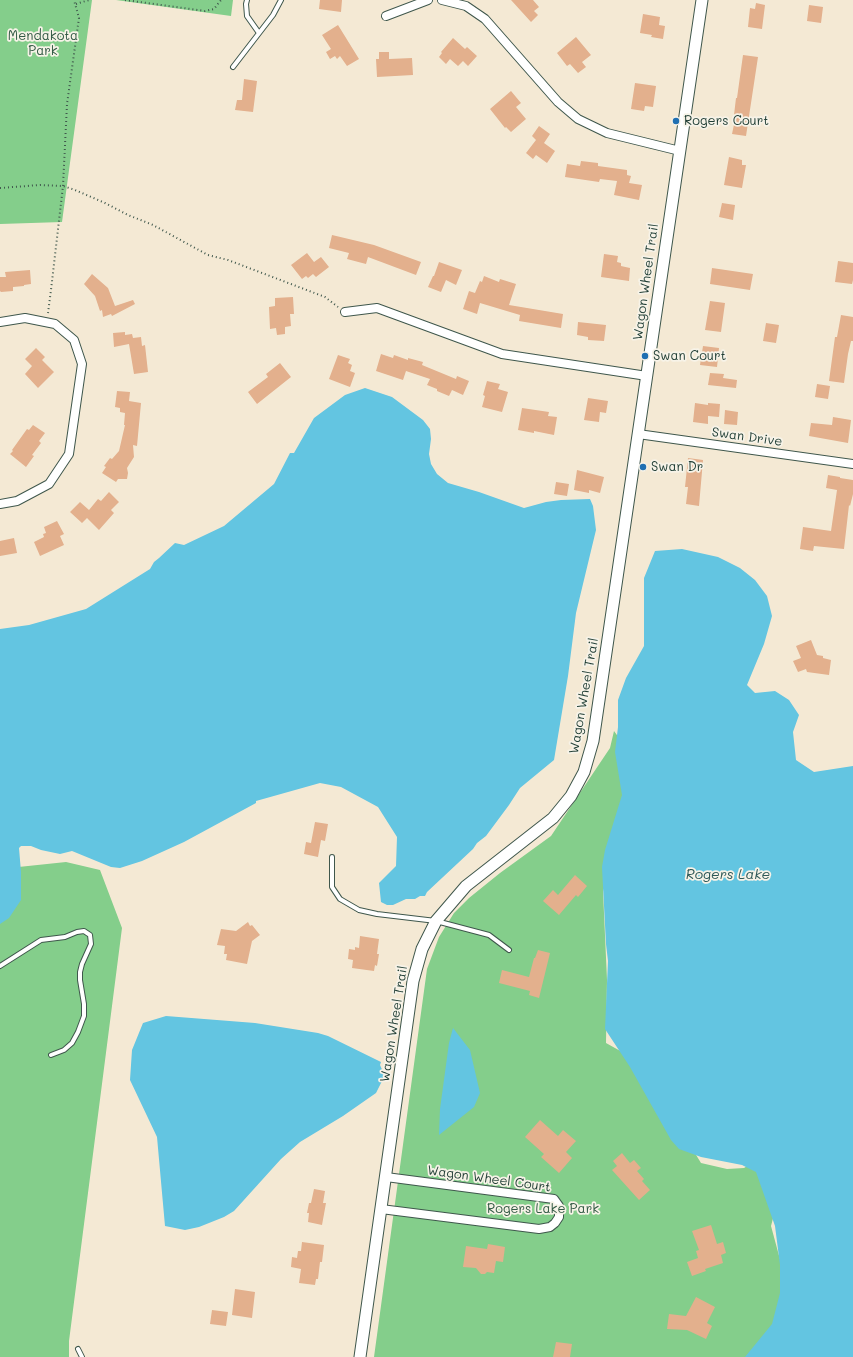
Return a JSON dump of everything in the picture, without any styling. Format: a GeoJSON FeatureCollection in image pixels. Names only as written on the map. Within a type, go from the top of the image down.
{"type":"FeatureCollection","features":[{"type":"Feature","properties":{"kind":"street"},"geometry":{"type":"LineString","coordinates":[[386,16],[428,0]]}},
{"type":"Feature","properties":{"kind":"street"},"geometry":{"type":"LineString","coordinates":[[442,0],[466,6],[485,19],[558,102],[578,119],[607,133],[680,151]]}},
{"type":"Feature","properties":{"kind":"street","name":"Wagon Wheel Trail"},"geometry":{"type":"LineString","coordinates":[[360,1357],[413,981],[422,949],[436,921],[466,886],[553,818],[571,796],[584,772],[593,741],[702,0]]}},
{"type":"Feature","properties":{"kind":"street"},"geometry":{"type":"LineString","coordinates":[[345,312],[377,308],[502,354],[647,376]]}},
{"type":"Feature","properties":{"kind":"street"},"geometry":{"type":"LineString","coordinates":[[0,322],[25,318],[55,324],[74,340],[82,364],[68,454],[49,484],[16,501],[0,504]]}},
{"type":"Feature","properties":{"kind":"street","name":"Swan Drive"},"geometry":{"type":"LineString","coordinates":[[638,434],[853,464]]}},
{"type":"Feature","properties":{"kind":"street","name":"Wagon Wheel Court"},"geometry":{"type":"LineString","coordinates":[[381,1209],[538,1229],[550,1227],[555,1224],[559,1217],[559,1206],[554,1199],[386,1176]]}},
{"type":"Feature","properties":{"kind":"lane"},"geometry":{"type":"LineString","coordinates":[[247,0],[247,16],[259,33]]}},
{"type":"Feature","properties":{"kind":"lane"},"geometry":{"type":"LineString","coordinates":[[233,67],[273,15],[281,0]]}},
{"type":"Feature","properties":{"kind":"lane"},"geometry":{"type":"LineString","coordinates":[[332,857],[332,886],[340,899],[359,910],[377,914],[436,921],[489,935],[509,950]]}},
{"type":"Feature","properties":{"kind":"lane"},"geometry":{"type":"LineString","coordinates":[[0,966],[41,940],[65,937],[84,931],[90,935],[91,944],[80,972],[84,1016],[72,1043],[64,1050],[51,1055]]}},
{"type":"Feature","properties":{"kind":"lane"},"geometry":{"type":"LineString","coordinates":[[78,1349],[82,1357]]}},
{"type":"Feature","properties":{"kind":"path"},"geometry":{"type":"LineString","coordinates":[[46,322],[63,186],[67,104],[79,18],[74,0]]}},
{"type":"Feature","properties":{"kind":"path"},"geometry":{"type":"LineString","coordinates":[[76,4],[89,0]]}},
{"type":"Feature","properties":{"kind":"path"},"geometry":{"type":"LineString","coordinates":[[125,0],[206,11],[214,9],[221,0]]}},
{"type":"Feature","properties":{"kind":"path"},"geometry":{"type":"LineString","coordinates":[[0,188],[40,185],[63,186],[153,225],[208,255],[228,260],[325,297],[345,312]]}},
{"type":"Feature","properties":{"kind":"green space","name":"Mendakota Park"},"geometry":{"type":"Polygon","coordinates":[[[0,0],[92,0],[62,222],[0,224],[0,0]]]}},
{"type":"Feature","properties":{"kind":"green space"},"geometry":{"type":"Polygon","coordinates":[[[116,0],[233,0],[231,16],[116,0]]]}},
{"type":"Feature","properties":{"kind":"green space","name":"Rogers Lake Park"},"geometry":{"type":"Polygon","coordinates":[[[614,731],[645,774],[603,891],[607,980],[606,1043],[658,1072],[690,1145],[701,1163],[727,1169],[744,1168],[763,1156],[777,1203],[771,1226],[788,1289],[760,1357],[374,1357],[427,969],[439,937],[454,913],[469,898],[500,873],[551,836],[610,748],[614,731]]]}},
{"type":"Feature","properties":{"kind":"green space"},"geometry":{"type":"Polygon","coordinates":[[[66,862],[100,870],[122,928],[69,1341],[69,1357],[0,1357],[0,873],[9,868],[66,862]]]}},
{"type":"Feature","properties":{"kind":"water"},"geometry":{"type":"Polygon","coordinates":[[[365,388],[392,397],[423,420],[430,429],[431,439],[429,454],[431,464],[437,474],[448,483],[524,508],[546,502],[590,499],[593,506],[596,530],[576,613],[568,676],[554,760],[520,788],[486,836],[477,843],[473,849],[427,892],[425,896],[420,896],[415,899],[406,899],[393,905],[387,905],[381,902],[379,883],[396,866],[397,837],[378,807],[341,787],[320,783],[256,801],[256,803],[184,842],[142,861],[120,868],[111,867],[72,851],[60,854],[31,846],[21,846],[19,848],[21,900],[9,918],[0,924],[0,629],[29,625],[86,609],[150,569],[154,562],[175,543],[184,545],[224,526],[274,484],[290,453],[294,453],[314,418],[345,395],[365,388]]]}},
{"type":"Feature","properties":{"kind":"water","name":"Rogers Lake"},"geometry":{"type":"Polygon","coordinates":[[[682,549],[718,557],[740,568],[755,580],[767,596],[772,616],[764,644],[747,685],[755,693],[775,691],[789,700],[799,715],[793,732],[796,760],[814,772],[853,766],[853,1357],[745,1357],[772,1324],[780,1293],[780,1265],[775,1226],[756,1172],[742,1165],[701,1157],[679,1149],[671,1140],[630,1067],[605,1029],[608,961],[602,867],[605,850],[622,795],[615,752],[618,727],[618,700],[626,678],[644,646],[644,578],[655,551],[682,549]]]}},
{"type":"Feature","properties":{"kind":"water"},"geometry":{"type":"Polygon","coordinates":[[[166,1016],[255,1023],[318,1033],[328,1036],[381,1062],[380,1065],[384,1074],[383,1079],[376,1093],[343,1116],[300,1142],[281,1159],[234,1211],[224,1217],[199,1227],[185,1230],[165,1226],[157,1137],[130,1080],[132,1050],[143,1023],[166,1016]]]}},
{"type":"Feature","properties":{"kind":"water"},"geometry":{"type":"Polygon","coordinates":[[[453,1028],[470,1050],[480,1093],[474,1107],[439,1135],[440,1109],[449,1043],[453,1028]]]}},
{"type":"Feature","properties":{"kind":"building"},"geometry":{"type":"Polygon","coordinates":[[[320,0],[342,0],[341,12],[319,9],[320,0]]]}},
{"type":"Feature","properties":{"kind":"building"},"geometry":{"type":"Polygon","coordinates":[[[511,0],[533,0],[539,7],[534,11],[538,15],[531,22],[511,0]]]}},
{"type":"Feature","properties":{"kind":"building"},"geometry":{"type":"Polygon","coordinates":[[[756,3],[765,5],[762,29],[748,27],[750,8],[755,9],[756,3]]]}},
{"type":"Feature","properties":{"kind":"building"},"geometry":{"type":"Polygon","coordinates":[[[809,5],[823,7],[821,23],[807,21],[809,5]]]}},
{"type":"Feature","properties":{"kind":"building"},"geometry":{"type":"Polygon","coordinates":[[[643,14],[660,17],[659,25],[665,26],[663,39],[640,33],[643,14]]]}},
{"type":"Feature","properties":{"kind":"building"},"geometry":{"type":"Polygon","coordinates":[[[338,25],[359,59],[347,66],[340,56],[337,59],[335,56],[330,59],[326,52],[331,49],[322,35],[338,25]]]}},
{"type":"Feature","properties":{"kind":"building"},"geometry":{"type":"Polygon","coordinates":[[[576,37],[591,55],[582,62],[586,67],[578,73],[570,64],[567,66],[557,53],[576,37]]]}},
{"type":"Feature","properties":{"kind":"building"},"geometry":{"type":"Polygon","coordinates":[[[453,38],[465,49],[467,47],[477,56],[468,66],[463,61],[458,66],[450,59],[446,64],[439,57],[442,53],[441,52],[453,38]]]}},
{"type":"Feature","properties":{"kind":"building"},"geometry":{"type":"Polygon","coordinates":[[[379,52],[389,52],[389,59],[412,58],[413,75],[377,77],[376,59],[379,59],[379,52]]]}},
{"type":"Feature","properties":{"kind":"building"},"geometry":{"type":"Polygon","coordinates":[[[743,55],[758,57],[746,136],[732,134],[736,115],[734,115],[743,55]]]}},
{"type":"Feature","properties":{"kind":"building"},"geometry":{"type":"Polygon","coordinates":[[[244,79],[257,81],[253,112],[235,110],[237,100],[242,100],[244,79]]]}},
{"type":"Feature","properties":{"kind":"building"},"geometry":{"type":"Polygon","coordinates":[[[635,83],[656,86],[653,107],[645,106],[644,111],[631,109],[635,83]]]}},
{"type":"Feature","properties":{"kind":"building"},"geometry":{"type":"Polygon","coordinates":[[[511,91],[521,103],[516,107],[526,119],[511,132],[506,127],[505,128],[490,109],[511,91]]]}},
{"type":"Feature","properties":{"kind":"building"},"geometry":{"type":"Polygon","coordinates":[[[539,126],[550,134],[544,143],[555,151],[547,163],[536,155],[533,159],[526,153],[536,140],[532,136],[539,126]]]}},
{"type":"Feature","properties":{"kind":"building"},"geometry":{"type":"Polygon","coordinates":[[[729,157],[742,160],[742,165],[746,165],[742,188],[724,185],[729,157]]]}},
{"type":"Feature","properties":{"kind":"building"},"geometry":{"type":"Polygon","coordinates":[[[581,161],[598,163],[598,166],[627,170],[627,175],[631,176],[629,183],[642,185],[639,200],[614,195],[617,181],[600,179],[599,182],[565,177],[567,164],[580,166],[581,161]]]}},
{"type":"Feature","properties":{"kind":"building"},"geometry":{"type":"Polygon","coordinates":[[[722,203],[735,205],[733,220],[719,217],[722,203]]]}},
{"type":"Feature","properties":{"kind":"building"},"geometry":{"type":"Polygon","coordinates":[[[332,235],[374,245],[421,262],[416,275],[368,257],[366,264],[347,259],[349,253],[329,248],[332,235]]]}},
{"type":"Feature","properties":{"kind":"building"},"geometry":{"type":"Polygon","coordinates":[[[307,253],[314,262],[321,257],[329,267],[316,277],[313,274],[308,278],[306,276],[302,279],[291,265],[307,253]]]}},
{"type":"Feature","properties":{"kind":"building"},"geometry":{"type":"Polygon","coordinates":[[[604,254],[618,256],[617,262],[621,263],[621,266],[630,268],[629,281],[601,277],[604,254]]]}},
{"type":"Feature","properties":{"kind":"building"},"geometry":{"type":"Polygon","coordinates":[[[838,261],[853,263],[852,284],[835,282],[838,261]]]}},
{"type":"Feature","properties":{"kind":"building"},"geometry":{"type":"Polygon","coordinates":[[[439,262],[462,270],[456,285],[446,280],[441,292],[428,287],[439,262]]]}},
{"type":"Feature","properties":{"kind":"building"},"geometry":{"type":"Polygon","coordinates":[[[712,268],[753,274],[750,290],[710,284],[712,268]]]}},
{"type":"Feature","properties":{"kind":"building"},"geometry":{"type":"Polygon","coordinates":[[[30,270],[31,284],[13,287],[13,291],[0,291],[0,277],[6,277],[5,272],[30,270]]]}},
{"type":"Feature","properties":{"kind":"building"},"geometry":{"type":"Polygon","coordinates":[[[92,274],[108,288],[115,306],[133,300],[135,304],[112,316],[111,314],[103,317],[102,310],[100,311],[95,296],[84,284],[92,274]]]}},
{"type":"Feature","properties":{"kind":"building"},"geometry":{"type":"Polygon","coordinates":[[[484,276],[499,282],[500,279],[516,284],[509,305],[563,314],[561,328],[519,321],[520,315],[480,303],[477,314],[463,309],[469,291],[475,293],[484,276]]]}},
{"type":"Feature","properties":{"kind":"building"},"geometry":{"type":"Polygon","coordinates":[[[293,297],[294,314],[290,314],[291,326],[285,327],[285,334],[277,335],[276,328],[270,329],[269,307],[275,306],[275,298],[293,297]]]}},
{"type":"Feature","properties":{"kind":"building"},"geometry":{"type":"Polygon","coordinates":[[[710,301],[725,303],[721,332],[705,330],[710,301]]]}},
{"type":"Feature","properties":{"kind":"building"},"geometry":{"type":"Polygon","coordinates":[[[841,315],[853,317],[853,341],[851,341],[848,354],[844,383],[829,381],[835,337],[837,337],[841,315]]]}},
{"type":"Feature","properties":{"kind":"building"},"geometry":{"type":"Polygon","coordinates":[[[578,322],[606,325],[604,341],[588,340],[588,337],[577,335],[578,322]]]}},
{"type":"Feature","properties":{"kind":"building"},"geometry":{"type":"Polygon","coordinates":[[[766,323],[779,325],[776,343],[763,341],[766,323]]]}},
{"type":"Feature","properties":{"kind":"building"},"geometry":{"type":"Polygon","coordinates":[[[125,332],[125,335],[132,334],[133,338],[141,337],[142,346],[145,345],[148,372],[134,374],[129,344],[114,347],[113,333],[125,332]]]}},
{"type":"Feature","properties":{"kind":"building"},"geometry":{"type":"Polygon","coordinates":[[[703,346],[719,348],[717,367],[700,365],[703,346]]]}},
{"type":"Feature","properties":{"kind":"building"},"geometry":{"type":"Polygon","coordinates":[[[36,348],[45,357],[42,360],[54,372],[38,388],[25,374],[32,366],[25,359],[36,348]]]}},
{"type":"Feature","properties":{"kind":"building"},"geometry":{"type":"Polygon","coordinates":[[[381,354],[393,358],[394,355],[408,360],[408,358],[423,362],[422,365],[456,379],[457,376],[469,381],[463,395],[452,390],[449,396],[427,385],[430,379],[406,371],[403,380],[376,371],[381,354]]]}},
{"type":"Feature","properties":{"kind":"building"},"geometry":{"type":"Polygon","coordinates":[[[338,355],[350,359],[348,363],[352,365],[350,371],[355,373],[350,387],[329,379],[338,355]]]}},
{"type":"Feature","properties":{"kind":"building"},"geometry":{"type":"Polygon","coordinates":[[[280,363],[291,377],[257,404],[248,392],[268,377],[266,374],[280,363]]]}},
{"type":"Feature","properties":{"kind":"building"},"geometry":{"type":"Polygon","coordinates":[[[710,373],[724,374],[723,378],[737,380],[736,388],[708,385],[710,373]]]}},
{"type":"Feature","properties":{"kind":"building"},"geometry":{"type":"Polygon","coordinates":[[[487,381],[500,384],[498,389],[508,392],[502,412],[482,407],[485,396],[483,395],[487,381]]]}},
{"type":"Feature","properties":{"kind":"building"},"geometry":{"type":"Polygon","coordinates":[[[817,384],[830,386],[828,399],[815,397],[817,384]]]}},
{"type":"Feature","properties":{"kind":"building"},"geometry":{"type":"Polygon","coordinates":[[[117,391],[130,392],[129,401],[141,403],[137,446],[133,445],[134,457],[127,468],[127,479],[118,479],[116,482],[102,473],[106,467],[104,466],[110,458],[112,459],[119,451],[125,425],[125,413],[120,412],[120,408],[115,407],[117,391]]]}},
{"type":"Feature","properties":{"kind":"building"},"geometry":{"type":"Polygon","coordinates":[[[588,398],[608,401],[606,413],[600,412],[599,422],[584,420],[588,398]]]}},
{"type":"Feature","properties":{"kind":"building"},"geometry":{"type":"Polygon","coordinates":[[[695,403],[708,405],[708,403],[720,404],[719,417],[708,416],[708,424],[693,422],[695,403]]]}},
{"type":"Feature","properties":{"kind":"building"},"geometry":{"type":"Polygon","coordinates":[[[522,408],[549,412],[548,416],[557,417],[554,435],[534,431],[534,433],[518,430],[522,408]]]}},
{"type":"Feature","properties":{"kind":"building"},"geometry":{"type":"Polygon","coordinates":[[[725,410],[738,412],[737,425],[724,424],[725,410]]]}},
{"type":"Feature","properties":{"kind":"building"},"geometry":{"type":"Polygon","coordinates":[[[833,417],[851,420],[848,443],[809,436],[811,423],[832,425],[833,417]]]}},
{"type":"Feature","properties":{"kind":"building"},"geometry":{"type":"Polygon","coordinates":[[[33,425],[45,433],[39,441],[41,443],[32,455],[34,456],[26,467],[10,454],[27,429],[29,430],[33,425]]]}},
{"type":"Feature","properties":{"kind":"building"},"geometry":{"type":"Polygon","coordinates":[[[688,458],[703,460],[699,506],[686,504],[688,487],[685,487],[688,458]]]}},
{"type":"Feature","properties":{"kind":"building"},"geometry":{"type":"Polygon","coordinates":[[[577,470],[604,477],[600,493],[589,490],[589,493],[574,490],[577,470]]]}},
{"type":"Feature","properties":{"kind":"building"},"geometry":{"type":"Polygon","coordinates":[[[828,475],[853,480],[853,494],[850,506],[849,505],[844,549],[814,546],[813,551],[800,549],[803,527],[831,531],[837,490],[826,488],[828,475]]]}},
{"type":"Feature","properties":{"kind":"building"},"geometry":{"type":"Polygon","coordinates":[[[556,482],[569,484],[567,496],[554,494],[556,482]]]}},
{"type":"Feature","properties":{"kind":"building"},"geometry":{"type":"Polygon","coordinates":[[[109,492],[119,502],[111,510],[114,513],[99,530],[87,518],[82,523],[70,512],[80,502],[89,510],[98,499],[101,501],[109,492]]]}},
{"type":"Feature","properties":{"kind":"building"},"geometry":{"type":"Polygon","coordinates":[[[57,521],[64,534],[60,536],[64,545],[40,556],[34,542],[44,537],[43,534],[46,533],[44,527],[57,521]]]}},
{"type":"Feature","properties":{"kind":"building"},"geometry":{"type":"Polygon","coordinates":[[[14,538],[17,553],[0,556],[0,541],[14,538]]]}},
{"type":"Feature","properties":{"kind":"building"},"geometry":{"type":"Polygon","coordinates":[[[811,640],[817,655],[831,660],[829,675],[807,672],[806,669],[798,672],[793,661],[801,658],[796,646],[811,640]]]}},
{"type":"Feature","properties":{"kind":"building"},"geometry":{"type":"Polygon","coordinates":[[[315,822],[328,824],[325,841],[321,840],[318,857],[304,854],[306,842],[311,843],[315,822]]]}},
{"type":"Feature","properties":{"kind":"building"},"geometry":{"type":"Polygon","coordinates":[[[575,875],[587,886],[578,897],[576,895],[559,915],[543,901],[553,890],[558,895],[575,875]]]}},
{"type":"Feature","properties":{"kind":"building"},"geometry":{"type":"Polygon","coordinates":[[[248,922],[250,926],[252,925],[260,935],[252,941],[247,964],[226,960],[227,954],[224,954],[225,946],[217,945],[221,929],[236,931],[248,922]]]}},
{"type":"Feature","properties":{"kind":"building"},"geometry":{"type":"Polygon","coordinates":[[[360,936],[379,939],[377,954],[379,954],[377,966],[375,965],[374,971],[352,968],[353,960],[348,959],[349,949],[355,950],[355,947],[359,948],[360,936]]]}},
{"type":"Feature","properties":{"kind":"building"},"geometry":{"type":"Polygon","coordinates":[[[538,950],[550,953],[539,998],[529,995],[530,991],[499,983],[502,970],[529,977],[534,958],[538,950]]]}},
{"type":"Feature","properties":{"kind":"building"},"geometry":{"type":"Polygon","coordinates":[[[540,1120],[558,1136],[563,1130],[576,1141],[566,1152],[572,1158],[559,1173],[541,1157],[544,1154],[525,1137],[540,1120]]]}},
{"type":"Feature","properties":{"kind":"building"},"geometry":{"type":"Polygon","coordinates":[[[622,1153],[630,1163],[634,1160],[641,1168],[637,1171],[644,1179],[642,1181],[650,1190],[639,1200],[612,1170],[617,1166],[613,1161],[622,1153]]]}},
{"type":"Feature","properties":{"kind":"building"},"geometry":{"type":"Polygon","coordinates":[[[314,1189],[325,1191],[323,1203],[326,1203],[322,1225],[308,1222],[309,1213],[307,1213],[314,1189]]]}},
{"type":"Feature","properties":{"kind":"building"},"geometry":{"type":"Polygon","coordinates":[[[711,1225],[717,1244],[723,1242],[726,1253],[721,1255],[723,1263],[705,1269],[706,1271],[692,1276],[687,1262],[698,1258],[696,1251],[699,1250],[692,1231],[711,1225]]]}},
{"type":"Feature","properties":{"kind":"building"},"geometry":{"type":"Polygon","coordinates":[[[302,1242],[324,1245],[322,1262],[320,1262],[318,1279],[316,1279],[315,1285],[299,1283],[301,1269],[291,1267],[292,1257],[297,1258],[298,1251],[301,1251],[302,1242]]]}},
{"type":"Feature","properties":{"kind":"building"},"geometry":{"type":"Polygon","coordinates":[[[488,1244],[505,1247],[503,1262],[496,1261],[494,1273],[487,1272],[485,1274],[481,1274],[476,1268],[463,1267],[466,1246],[487,1249],[488,1244]]]}},
{"type":"Feature","properties":{"kind":"building"},"geometry":{"type":"Polygon","coordinates":[[[235,1289],[255,1292],[252,1318],[232,1315],[235,1289]]]}},
{"type":"Feature","properties":{"kind":"building"},"geometry":{"type":"Polygon","coordinates":[[[696,1297],[715,1307],[707,1323],[712,1326],[706,1339],[687,1330],[667,1329],[669,1314],[686,1316],[696,1297]]]}},
{"type":"Feature","properties":{"kind":"building"},"geometry":{"type":"Polygon","coordinates":[[[212,1310],[228,1312],[226,1326],[210,1324],[212,1310]]]}},
{"type":"Feature","properties":{"kind":"building"},"geometry":{"type":"Polygon","coordinates":[[[556,1342],[572,1344],[570,1357],[553,1357],[556,1342]]]}},
{"type":"Feature","properties":{"kind":"place","name":"Rogers Court"},"geometry":{"type":"Point","coordinates":[676,121]}},
{"type":"Feature","properties":{"kind":"place","name":"Swan Court"},"geometry":{"type":"Point","coordinates":[645,356]}},
{"type":"Feature","properties":{"kind":"place","name":"Swan Dr"},"geometry":{"type":"Point","coordinates":[643,467]}}]}
